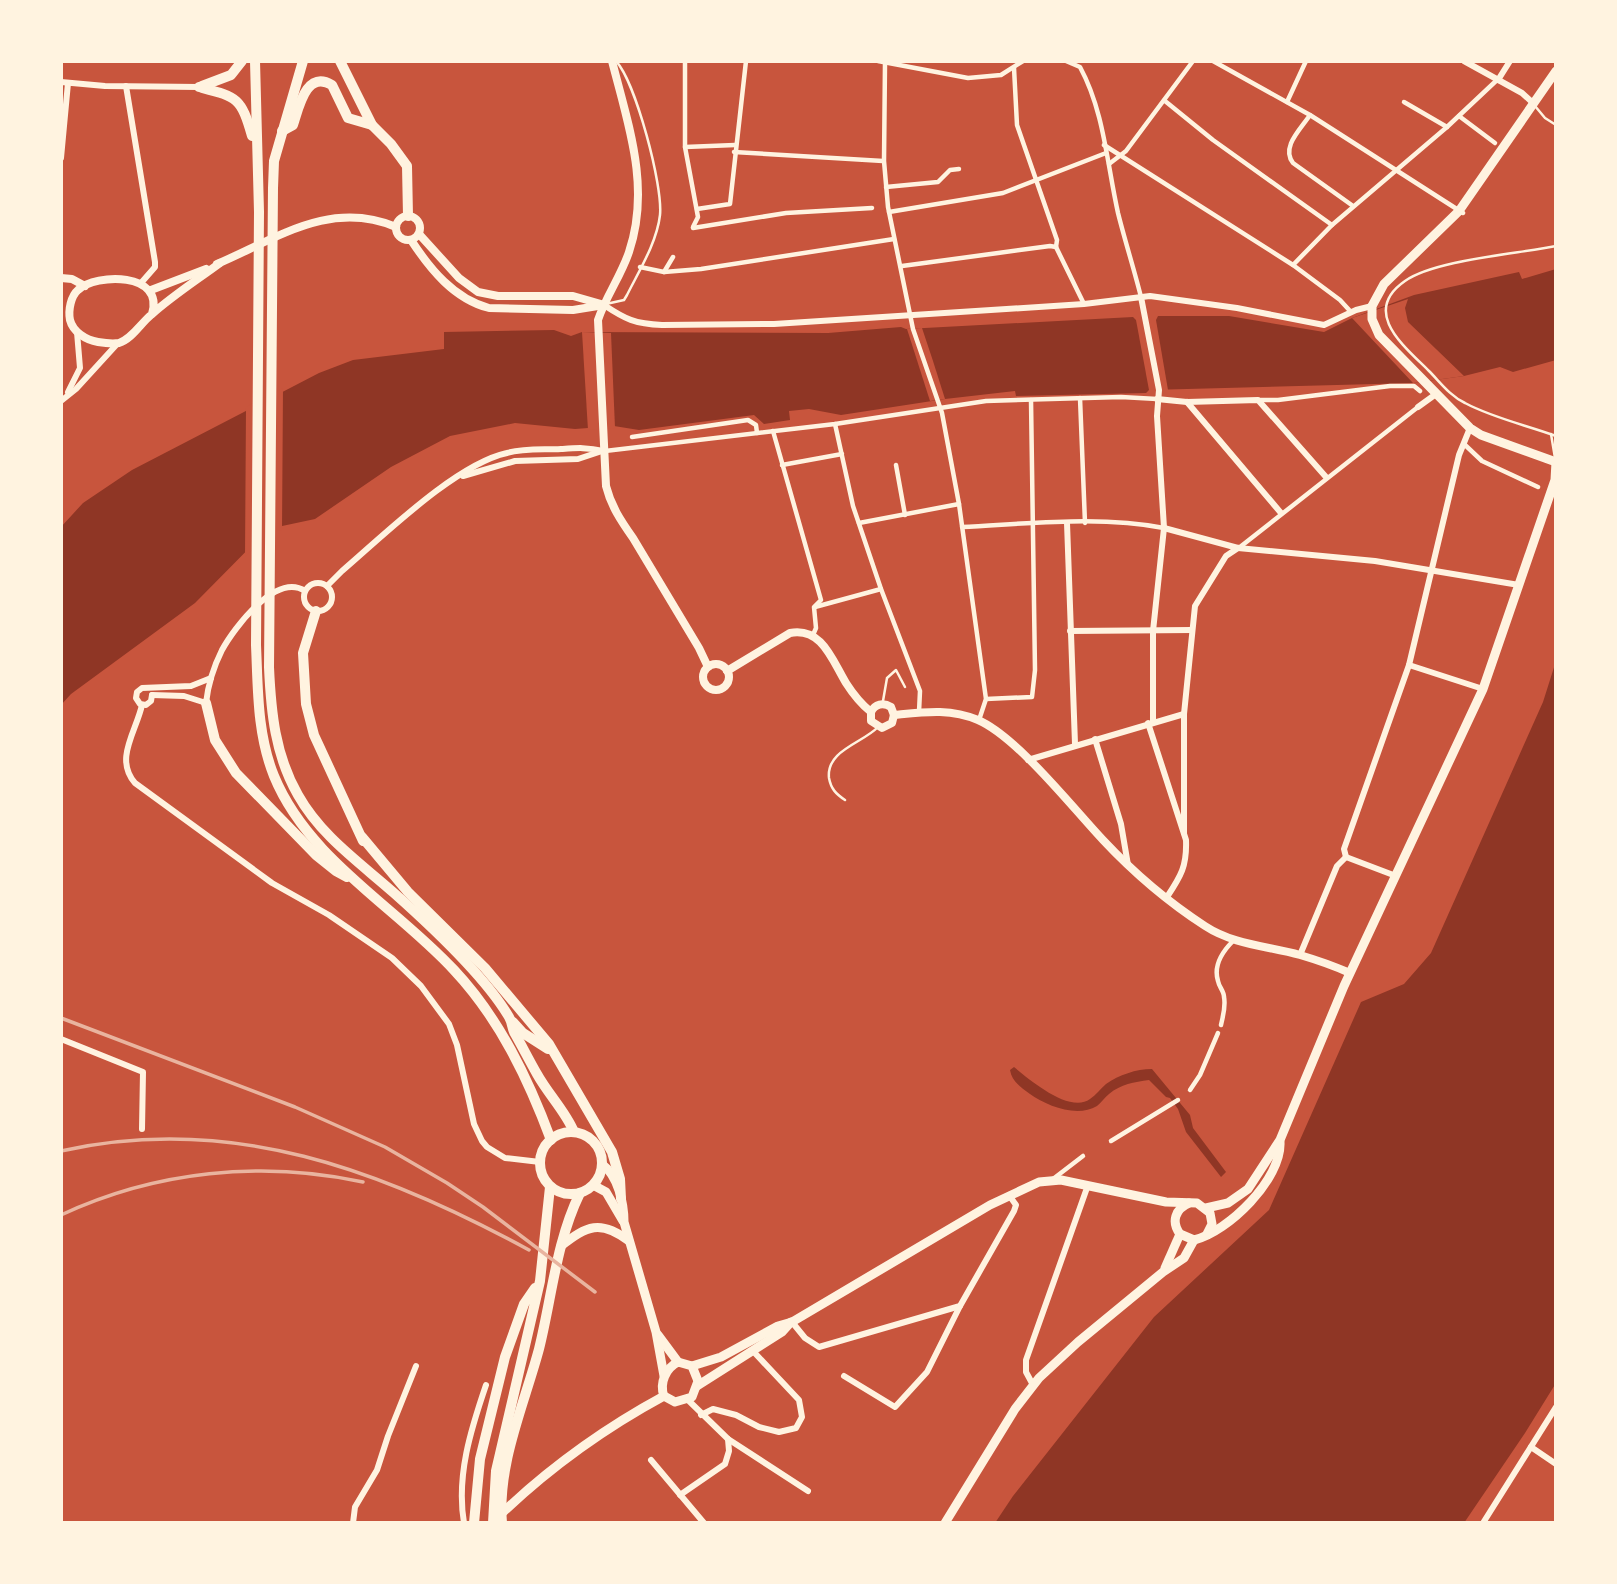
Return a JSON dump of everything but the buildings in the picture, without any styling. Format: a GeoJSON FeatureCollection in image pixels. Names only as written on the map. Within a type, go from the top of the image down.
{"type":"FeatureCollection","features":[{"type":"Feature","properties":{"kind":"main road"},"geometry":{"type":"LineString","coordinates":[[199,87],[232,75],[242,61]]}},
{"type":"Feature","properties":{"kind":"main road"},"geometry":{"type":"LineString","coordinates":[[255,61],[259,212],[256,645],[263,741],[274,777],[308,831],[335,861],[454,970],[482,1003],[502,1034],[536,1099],[551,1140]]}},
{"type":"Feature","properties":{"kind":"main road"},"geometry":{"type":"LineString","coordinates":[[303,61],[274,161],[272,212],[269,645],[273,719],[282,761],[310,815],[325,832],[355,862],[394,893],[460,957],[523,1033],[554,1053]]}},
{"type":"Feature","properties":{"kind":"main road"},"geometry":{"type":"LineString","coordinates":[[340,61],[372,125],[391,144],[407,166],[408,216]]}},
{"type":"Feature","properties":{"kind":"main road"},"geometry":{"type":"LineString","coordinates":[[1206,1208],[1228,1203],[1248,1189],[1280,1140],[1350,973],[1483,689],[1555,480],[1556,462],[1481,435],[1470,428],[1436,394],[1422,386],[1379,335],[1372,319],[1372,309],[1384,284],[1461,212],[1556,71]]}},
{"type":"Feature","properties":{"kind":"main road"},"geometry":{"type":"LineString","coordinates":[[282,131],[293,125],[306,89],[322,82],[332,85],[348,118],[372,125]]}},
{"type":"Feature","properties":{"kind":"main road"},"geometry":{"type":"LineString","coordinates":[[199,87],[231,96],[240,103],[257,157]]}},
{"type":"Feature","properties":{"kind":"main road"},"geometry":{"type":"LineString","coordinates":[[316,611],[303,653],[306,704],[314,734],[364,846],[391,883],[394,893]]}},
{"type":"Feature","properties":{"kind":"main road"},"geometry":{"type":"LineString","coordinates":[[206,703],[215,740],[236,773],[316,855],[336,871],[360,883]]}},
{"type":"Feature","properties":{"kind":"main road"},"geometry":{"type":"LineString","coordinates":[[362,837],[408,892],[485,968],[549,1044],[612,1152],[620,1179],[621,1199]]}},
{"type":"Feature","properties":{"kind":"main road"},"geometry":{"type":"LineString","coordinates":[[511,1020],[512,1029],[574,1132]]}},
{"type":"Feature","properties":{"kind":"main road"},"geometry":{"type":"LineString","coordinates":[[502,1523],[502,1494],[508,1460],[539,1348],[560,1249],[572,1209],[580,1193],[593,1185],[601,1172],[600,1153],[594,1143],[574,1132],[565,1133],[551,1140],[541,1154],[542,1175],[550,1187],[559,1192],[580,1193]]}},
{"type":"Feature","properties":{"kind":"main road"},"geometry":{"type":"LineString","coordinates":[[944,1523],[1015,1409],[1033,1385],[1057,1360],[1163,1272],[1184,1258],[1194,1240],[1231,1220],[1256,1197],[1280,1150],[1280,1140]]}},
{"type":"Feature","properties":{"kind":"main road"},"geometry":{"type":"LineString","coordinates":[[602,1164],[612,1174],[624,1207],[624,1222]]}},
{"type":"Feature","properties":{"kind":"main road"},"geometry":{"type":"LineString","coordinates":[[697,1386],[782,1332],[792,1322],[1009,1194],[1039,1182],[1052,1180],[1166,1202],[1197,1203],[1206,1208],[1212,1224],[1207,1234]]}},
{"type":"Feature","properties":{"kind":"main road"},"geometry":{"type":"LineString","coordinates":[[593,1185],[606,1192],[624,1222],[656,1332],[664,1376],[664,1396],[675,1402],[692,1397],[698,1377],[692,1366]]}},
{"type":"Feature","properties":{"kind":"main road"},"geometry":{"type":"LineString","coordinates":[[492,1523],[496,1471],[540,1281],[550,1187]]}},
{"type":"Feature","properties":{"kind":"main road"},"geometry":{"type":"LineString","coordinates":[[1163,1272],[1170,1262],[1180,1234],[1166,1202]]}},
{"type":"Feature","properties":{"kind":"main road"},"geometry":{"type":"LineString","coordinates":[[1175,1219],[1178,1211],[1189,1203]]}},
{"type":"Feature","properties":{"kind":"main road"},"geometry":{"type":"LineString","coordinates":[[560,1249],[581,1231],[596,1226],[616,1231],[630,1242]]}},
{"type":"Feature","properties":{"kind":"main road"},"geometry":{"type":"LineString","coordinates":[[1180,1234],[1194,1240]]}},
{"type":"Feature","properties":{"kind":"main road"},"geometry":{"type":"LineString","coordinates":[[474,1523],[480,1459],[505,1357],[524,1304],[540,1281]]}},
{"type":"Feature","properties":{"kind":"main road"},"geometry":{"type":"LineString","coordinates":[[656,1332],[678,1362],[692,1366],[721,1357],[778,1326],[792,1322]]}},
{"type":"Feature","properties":{"kind":"main road"},"geometry":{"type":"LineString","coordinates":[[664,1376],[670,1367],[678,1362]]}},
{"type":"Feature","properties":{"kind":"main road"},"geometry":{"type":"LineString","coordinates":[[492,1523],[576,1450],[664,1396]]}},
{"type":"Feature","properties":{"kind":"street"},"geometry":{"type":"LineString","coordinates":[[614,61],[639,184],[634,237],[598,320],[606,486],[611,503],[699,648],[708,667],[703,679],[708,688],[718,690],[726,685],[729,676],[727,671],[719,664],[708,667]]}},
{"type":"Feature","properties":{"kind":"street"},"geometry":{"type":"LineString","coordinates":[[697,209],[730,204],[746,61]]}},
{"type":"Feature","properties":{"kind":"street"},"geometry":{"type":"LineString","coordinates":[[979,720],[986,699],[960,504],[942,412],[913,329],[902,266],[886,208],[881,62],[956,77],[990,78],[1014,68],[1023,61]]}},
{"type":"Feature","properties":{"kind":"street"},"geometry":{"type":"LineString","coordinates":[[1066,61],[1080,67],[1091,87],[1118,211],[1141,297],[1159,390],[1157,399],[1164,528],[1153,631],[1151,723],[1184,833]]}},
{"type":"Feature","properties":{"kind":"street"},"geometry":{"type":"LineString","coordinates":[[1109,164],[1120,156],[1165,101],[1193,61]]}},
{"type":"Feature","properties":{"kind":"street"},"geometry":{"type":"LineString","coordinates":[[1213,61],[1310,115],[1461,212]]}},
{"type":"Feature","properties":{"kind":"street"},"geometry":{"type":"LineString","coordinates":[[1287,102],[1307,61]]}},
{"type":"Feature","properties":{"kind":"street"},"geometry":{"type":"LineString","coordinates":[[1464,61],[1522,93],[1534,103]]}},
{"type":"Feature","properties":{"kind":"street"},"geometry":{"type":"LineString","coordinates":[[1293,265],[1353,206],[1459,116],[1498,79],[1510,61]]}},
{"type":"Feature","properties":{"kind":"street"},"geometry":{"type":"LineString","coordinates":[[685,64],[685,147],[698,217],[693,228],[786,213],[872,208]]}},
{"type":"Feature","properties":{"kind":"street"},"geometry":{"type":"LineString","coordinates":[[1014,68],[1017,125],[1057,240],[1056,247],[1084,304]]}},
{"type":"Feature","properties":{"kind":"street"},"geometry":{"type":"LineString","coordinates":[[61,158],[65,83],[199,87]]}},
{"type":"Feature","properties":{"kind":"street"},"geometry":{"type":"LineString","coordinates":[[126,86],[155,262],[155,267],[141,283]]}},
{"type":"Feature","properties":{"kind":"street"},"geometry":{"type":"LineString","coordinates":[[1165,101],[1213,140],[1332,225]]}},
{"type":"Feature","properties":{"kind":"street"},"geometry":{"type":"LineString","coordinates":[[1404,102],[1447,127]]}},
{"type":"Feature","properties":{"kind":"street"},"geometry":{"type":"LineString","coordinates":[[1310,115],[1287,149],[1288,156],[1293,163],[1353,206]]}},
{"type":"Feature","properties":{"kind":"street"},"geometry":{"type":"LineString","coordinates":[[1459,116],[1495,143]]}},
{"type":"Feature","properties":{"kind":"street"},"geometry":{"type":"LineString","coordinates":[[685,147],[735,145]]}},
{"type":"Feature","properties":{"kind":"street"},"geometry":{"type":"LineString","coordinates":[[1104,145],[1293,265],[1340,300],[1351,312]]}},
{"type":"Feature","properties":{"kind":"street"},"geometry":{"type":"LineString","coordinates":[[734,152],[884,161]]}},
{"type":"Feature","properties":{"kind":"street"},"geometry":{"type":"LineString","coordinates":[[886,208],[979,199],[1003,193],[1106,153]]}},
{"type":"Feature","properties":{"kind":"street"},"geometry":{"type":"LineString","coordinates":[[886,187],[938,182],[948,168],[959,169]]}},
{"type":"Feature","properties":{"kind":"street"},"geometry":{"type":"LineString","coordinates":[[396,227],[401,218],[408,216],[419,222],[419,234],[459,278],[478,292],[498,296],[573,296],[604,305],[628,320],[645,325],[774,324],[1084,304],[1141,297],[1237,308],[1317,325],[1324,325],[1351,312],[1372,309]]}},
{"type":"Feature","properties":{"kind":"street"},"geometry":{"type":"LineString","coordinates":[[151,290],[322,219],[362,218],[396,227],[400,237],[411,240],[454,291],[475,305],[489,308],[573,310],[604,305]]}},
{"type":"Feature","properties":{"kind":"street"},"geometry":{"type":"LineString","coordinates":[[411,240],[419,234]]}},
{"type":"Feature","properties":{"kind":"street"},"geometry":{"type":"LineString","coordinates":[[640,267],[664,272],[701,269],[894,239]]}},
{"type":"Feature","properties":{"kind":"street"},"geometry":{"type":"LineString","coordinates":[[902,266],[1056,247]]}},
{"type":"Feature","properties":{"kind":"street"},"geometry":{"type":"LineString","coordinates":[[664,272],[673,257]]}},
{"type":"Feature","properties":{"kind":"street"},"geometry":{"type":"LineString","coordinates":[[62,401],[118,343],[128,338],[152,314],[219,264]]}},
{"type":"Feature","properties":{"kind":"street"},"geometry":{"type":"LineString","coordinates":[[61,278],[72,279],[85,286]]}},
{"type":"Feature","properties":{"kind":"street"},"geometry":{"type":"LineString","coordinates":[[69,319],[72,300],[77,290],[112,281],[141,283],[151,290],[154,298],[152,314]]}},
{"type":"Feature","properties":{"kind":"street"},"geometry":{"type":"LineString","coordinates":[[61,312],[77,332],[80,368],[62,401]]}},
{"type":"Feature","properties":{"kind":"street"},"geometry":{"type":"LineString","coordinates":[[77,332],[95,342],[118,343]]}},
{"type":"Feature","properties":{"kind":"street"},"geometry":{"type":"LineString","coordinates":[[461,476],[475,465],[506,453],[578,447],[603,451],[835,424],[986,401],[1121,397],[1187,402],[1278,400],[1390,386],[1422,386]]}},
{"type":"Feature","properties":{"kind":"street"},"geometry":{"type":"LineString","coordinates":[[1167,897],[1182,874],[1187,859],[1184,833],[1184,714],[1195,606],[1226,555],[1436,394]]}},
{"type":"Feature","properties":{"kind":"street"},"geometry":{"type":"LineString","coordinates":[[1080,398],[1085,523]]}},
{"type":"Feature","properties":{"kind":"street"},"geometry":{"type":"LineString","coordinates":[[986,699],[1032,697],[1035,670],[1031,400]]}},
{"type":"Feature","properties":{"kind":"street"},"geometry":{"type":"LineString","coordinates":[[1258,400],[1326,477]]}},
{"type":"Feature","properties":{"kind":"street"},"geometry":{"type":"LineString","coordinates":[[1187,402],[1281,513]]}},
{"type":"Feature","properties":{"kind":"street"},"geometry":{"type":"LineString","coordinates":[[632,437],[748,420],[756,425],[757,433]]}},
{"type":"Feature","properties":{"kind":"street"},"geometry":{"type":"LineString","coordinates":[[835,424],[859,523],[880,590],[920,691],[919,713]]}},
{"type":"Feature","properties":{"kind":"street"},"geometry":{"type":"LineString","coordinates":[[1346,857],[1344,849],[1409,665],[1430,571],[1463,443],[1470,428]]}},
{"type":"Feature","properties":{"kind":"street"},"geometry":{"type":"LineString","coordinates":[[773,431],[821,600],[814,607]]}},
{"type":"Feature","properties":{"kind":"street"},"geometry":{"type":"LineString","coordinates":[[1463,443],[1482,461],[1538,488]]}},
{"type":"Feature","properties":{"kind":"street"},"geometry":{"type":"LineString","coordinates":[[327,586],[341,571],[445,484],[461,476],[515,461],[578,459],[603,451]]}},
{"type":"Feature","properties":{"kind":"street"},"geometry":{"type":"LineString","coordinates":[[782,465],[842,454]]}},
{"type":"Feature","properties":{"kind":"street"},"geometry":{"type":"LineString","coordinates":[[896,465],[905,515]]}},
{"type":"Feature","properties":{"kind":"street"},"geometry":{"type":"LineString","coordinates":[[859,523],[960,504]]}},
{"type":"Feature","properties":{"kind":"street"},"geometry":{"type":"LineString","coordinates":[[1067,523],[1076,744]]}},
{"type":"Feature","properties":{"kind":"street"},"geometry":{"type":"LineString","coordinates":[[962,527],[1127,523],[1164,528],[1238,548],[1375,561],[1519,585]]}},
{"type":"Feature","properties":{"kind":"street"},"geometry":{"type":"LineString","coordinates":[[315,583],[327,586],[331,594],[330,603],[325,609],[316,611],[306,603],[305,591],[315,583]]}},
{"type":"Feature","properties":{"kind":"street"},"geometry":{"type":"LineString","coordinates":[[211,678],[191,686],[154,686],[150,692],[149,704],[142,705],[136,700],[137,691],[142,688],[150,692],[184,696],[206,703],[211,678],[227,641],[241,623],[266,597],[278,590],[294,587],[305,591]]}},
{"type":"Feature","properties":{"kind":"street"},"geometry":{"type":"LineString","coordinates":[[814,607],[880,590]]}},
{"type":"Feature","properties":{"kind":"street"},"geometry":{"type":"LineString","coordinates":[[813,635],[816,628],[814,607]]}},
{"type":"Feature","properties":{"kind":"street"},"geometry":{"type":"LineString","coordinates":[[1070,631],[1192,630]]}},
{"type":"Feature","properties":{"kind":"street"},"geometry":{"type":"LineString","coordinates":[[727,671],[789,633],[800,631],[813,635],[827,648],[854,695],[871,712]]}},
{"type":"Feature","properties":{"kind":"street"},"geometry":{"type":"LineString","coordinates":[[1409,665],[1483,689]]}},
{"type":"Feature","properties":{"kind":"street"},"geometry":{"type":"LineString","coordinates":[[883,704],[891,708],[894,715],[890,726],[878,727],[871,721],[871,712],[876,706],[883,704]]}},
{"type":"Feature","properties":{"kind":"street"},"geometry":{"type":"LineString","coordinates":[[142,705],[125,757],[127,774],[135,783],[272,883],[329,915],[391,958],[411,976],[435,1003],[454,1034],[474,1124],[482,1141],[505,1158],[540,1162]]}},
{"type":"Feature","properties":{"kind":"street"},"geometry":{"type":"LineString","coordinates":[[894,715],[946,711],[979,720],[1001,735],[1028,760],[1129,866],[1206,926],[1234,940],[1300,955],[1350,973]]}},
{"type":"Feature","properties":{"kind":"street"},"geometry":{"type":"LineString","coordinates":[[1028,760],[1095,738],[1184,714]]}},
{"type":"Feature","properties":{"kind":"street"},"geometry":{"type":"LineString","coordinates":[[1095,738],[1121,824],[1129,866]]}},
{"type":"Feature","properties":{"kind":"street"},"geometry":{"type":"LineString","coordinates":[[1346,857],[1396,876]]}},
{"type":"Feature","properties":{"kind":"street"},"geometry":{"type":"LineString","coordinates":[[1300,955],[1337,866],[1346,857]]}},
{"type":"Feature","properties":{"kind":"street"},"geometry":{"type":"LineString","coordinates":[[1221,1025],[1225,1008],[1217,970],[1222,952],[1234,940]]}},
{"type":"Feature","properties":{"kind":"street"},"geometry":{"type":"LineString","coordinates":[[1190,1090],[1200,1075],[1218,1033]]}},
{"type":"Feature","properties":{"kind":"street"},"geometry":{"type":"LineString","coordinates":[[61,1040],[143,1072],[142,1129]]}},
{"type":"Feature","properties":{"kind":"street"},"geometry":{"type":"LineString","coordinates":[[1111,1142],[1176,1102]]}},
{"type":"Feature","properties":{"kind":"street"},"geometry":{"type":"LineString","coordinates":[[1052,1180],[1083,1156]]}},
{"type":"Feature","properties":{"kind":"street"},"geometry":{"type":"LineString","coordinates":[[1033,1385],[1026,1373],[1026,1360],[1088,1185]]}},
{"type":"Feature","properties":{"kind":"street"},"geometry":{"type":"LineString","coordinates":[[845,1376],[895,1407],[928,1373],[960,1306],[1016,1205],[1009,1194]]}},
{"type":"Feature","properties":{"kind":"street"},"geometry":{"type":"LineString","coordinates":[[792,1322],[805,1338],[820,1347],[960,1306]]}},
{"type":"Feature","properties":{"kind":"street"},"geometry":{"type":"LineString","coordinates":[[701,1415],[713,1409],[779,1432],[796,1428],[802,1417],[799,1400],[752,1350]]}},
{"type":"Feature","properties":{"kind":"street"},"geometry":{"type":"LineString","coordinates":[[353,1523],[355,1507],[377,1469],[416,1366]]}},
{"type":"Feature","properties":{"kind":"street"},"geometry":{"type":"LineString","coordinates":[[464,1523],[468,1437],[486,1385]]}},
{"type":"Feature","properties":{"kind":"street"},"geometry":{"type":"LineString","coordinates":[[688,1400],[728,1438],[808,1491]]}},
{"type":"Feature","properties":{"kind":"street"},"geometry":{"type":"LineString","coordinates":[[1483,1523],[1556,1407]]}},
{"type":"Feature","properties":{"kind":"street"},"geometry":{"type":"LineString","coordinates":[[680,1494],[725,1464],[729,1451],[728,1438]]}},
{"type":"Feature","properties":{"kind":"street"},"geometry":{"type":"LineString","coordinates":[[1531,1447],[1556,1464]]}},
{"type":"Feature","properties":{"kind":"street"},"geometry":{"type":"LineString","coordinates":[[651,1460],[704,1523]]}},
{"type":"Feature","properties":{"kind":"lane"},"geometry":{"type":"LineString","coordinates":[[604,305],[624,300],[657,229],[660,201],[649,142],[627,79],[614,61]]}},
{"type":"Feature","properties":{"kind":"lane"},"geometry":{"type":"LineString","coordinates":[[1534,103],[1545,118],[1556,124]]}},
{"type":"Feature","properties":{"kind":"lane"},"geometry":{"type":"LineString","coordinates":[[1556,246],[1430,270],[1405,281],[1397,288],[1386,307],[1390,330],[1437,380],[1464,403],[1556,436]]}},
{"type":"Feature","properties":{"kind":"lane"},"geometry":{"type":"LineString","coordinates":[[1550,434],[1556,462]]}},
{"type":"Feature","properties":{"kind":"lane"},"geometry":{"type":"LineString","coordinates":[[883,704],[887,678],[896,670],[905,687]]}},
{"type":"Feature","properties":{"kind":"lane"},"geometry":{"type":"LineString","coordinates":[[845,800],[831,785],[829,772],[833,760],[878,727]]}},
{"type":"Feature","properties":{"kind":"lane"},"geometry":{"type":"LineString","coordinates":[[61,818],[61,827]]}},
{"type":"Feature","properties":{"kind":"shaded area"},"geometry":{"type":"Polygon","coordinates":[[[1556,269],[1556,360],[1513,372],[1500,367],[1464,376],[1413,383],[1016,396],[1015,391],[841,415],[809,409],[789,411],[790,420],[764,424],[754,415],[639,430],[614,426],[575,429],[515,423],[450,436],[391,467],[315,519],[268,529],[195,603],[71,694],[61,705],[61,527],[83,503],[132,470],[319,373],[353,360],[444,349],[444,332],[554,330],[571,336],[582,332],[828,333],[901,327],[906,329],[1133,317],[1136,320],[1156,320],[1158,316],[1229,316],[1324,332],[1352,318],[1414,295],[1519,272],[1522,279],[1556,269]]]}},
{"type":"Feature","properties":{"kind":"shaded area"},"geometry":{"type":"Polygon","coordinates":[[[1556,661],[1556,1383],[1525,1433],[1464,1523],[995,1523],[1013,1496],[1154,1317],[1269,1210],[1361,1002],[1404,984],[1431,953],[1543,702],[1556,661]]]}},
{"type":"Feature","properties":{"kind":"shaded area"},"geometry":{"type":"Polygon","coordinates":[[[1014,1067],[1050,1094],[1072,1102],[1090,1099],[1116,1078],[1134,1071],[1152,1069],[1190,1115],[1193,1128],[1226,1172],[1221,1177],[1186,1132],[1178,1109],[1170,1098],[1149,1080],[1118,1088],[1097,1106],[1071,1111],[1045,1103],[1023,1089],[1011,1074],[1010,1070],[1014,1067]]]}},
{"type":"Feature","properties":{"kind":"pier"},"geometry":{"type":"Polygon","coordinates":[[[1408,299],[1405,308],[1408,322],[1464,376],[1413,383],[1352,318],[1408,299]]]}},
{"type":"Feature","properties":{"kind":"pier"},"geometry":{"type":"Polygon","coordinates":[[[1136,320],[1156,320],[1168,390],[1149,390],[1136,320]]]}},
{"type":"Feature","properties":{"kind":"pier"},"geometry":{"type":"Polygon","coordinates":[[[922,328],[945,399],[930,401],[907,329],[922,328]]]}},
{"type":"Feature","properties":{"kind":"pier"},"geometry":{"type":"Polygon","coordinates":[[[582,332],[611,333],[615,428],[588,430],[582,332]]]}},
{"type":"Feature","properties":{"kind":"pier"},"geometry":{"type":"Polygon","coordinates":[[[283,388],[282,530],[270,532],[245,557],[246,407],[283,388]]]}},
{"type":"Feature","properties":{"kind":"railway"},"geometry":{"type":"LineString","coordinates":[[61,1018],[295,1107],[385,1147],[483,1207],[595,1292]]}},
{"type":"Feature","properties":{"kind":"railway"},"geometry":{"type":"LineString","coordinates":[[61,1151],[124,1141],[185,1139],[245,1145],[304,1156],[418,1195],[529,1250]]}},
{"type":"Feature","properties":{"kind":"railway"},"geometry":{"type":"LineString","coordinates":[[61,1215],[134,1188],[209,1174],[286,1172],[363,1182]]}}]}
